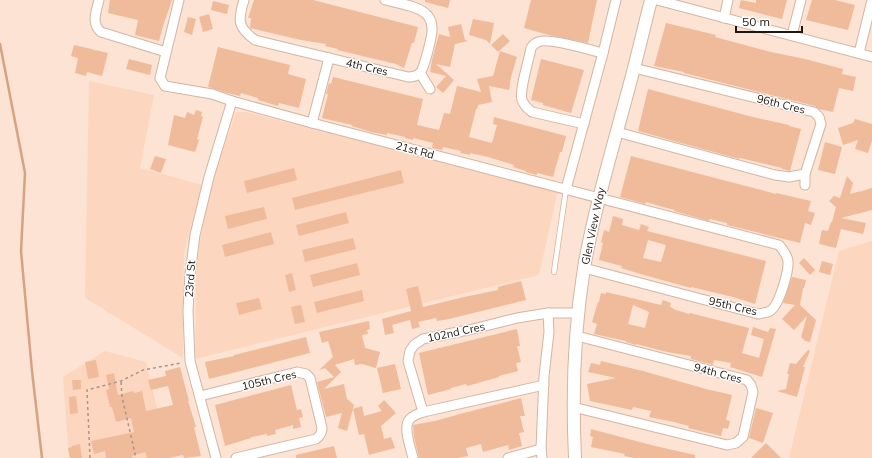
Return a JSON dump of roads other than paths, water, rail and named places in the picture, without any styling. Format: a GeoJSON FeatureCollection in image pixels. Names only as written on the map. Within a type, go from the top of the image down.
{"type":"FeatureCollection","features":[{"type":"Feature","properties":{"kind":"street"},"geometry":{"type":"LineString","coordinates":[[99,0],[95,20],[96,28],[101,32],[166,52]]}},
{"type":"Feature","properties":{"kind":"street","name":"21st Rd"},"geometry":{"type":"LineString","coordinates":[[179,0],[160,78],[165,86],[212,94],[312,123],[599,197]]}},
{"type":"Feature","properties":{"kind":"street","name":"4th Cres"},"geometry":{"type":"LineString","coordinates":[[244,0],[240,13],[240,21],[245,32],[255,40],[408,77],[415,76],[420,73]]}},
{"type":"Feature","properties":{"kind":"street"},"geometry":{"type":"LineString","coordinates":[[385,0],[421,10],[428,15],[432,22],[432,30],[424,64],[420,73],[430,89]]}},
{"type":"Feature","properties":{"kind":"street"},"geometry":{"type":"LineString","coordinates":[[566,189],[616,0]]}},
{"type":"Feature","properties":{"kind":"street","name":"Glen View Way"},"geometry":{"type":"LineString","coordinates":[[575,458],[574,407],[577,336],[584,268],[599,197],[634,68],[650,0]]}},
{"type":"Feature","properties":{"kind":"street"},"geometry":{"type":"LineString","coordinates":[[657,0],[872,57]]}},
{"type":"Feature","properties":{"kind":"street"},"geometry":{"type":"LineString","coordinates":[[724,18],[728,0]]}},
{"type":"Feature","properties":{"kind":"street"},"geometry":{"type":"LineString","coordinates":[[792,35],[801,0]]}},
{"type":"Feature","properties":{"kind":"street"},"geometry":{"type":"LineString","coordinates":[[859,53],[872,0]]}},
{"type":"Feature","properties":{"kind":"street"},"geometry":{"type":"LineString","coordinates":[[584,124],[532,112],[522,101],[521,93],[531,48],[539,41],[549,41],[603,53]]}},
{"type":"Feature","properties":{"kind":"street"},"geometry":{"type":"LineString","coordinates":[[312,123],[329,58]]}},
{"type":"Feature","properties":{"kind":"street","name":"96th Cres"},"geometry":{"type":"LineString","coordinates":[[634,68],[814,112],[819,118],[821,124],[805,174],[805,185]]}},
{"type":"Feature","properties":{"kind":"street","name":"23rd St"},"geometry":{"type":"LineString","coordinates":[[216,458],[190,361],[188,311],[189,281],[195,235],[208,177],[232,101]]}},
{"type":"Feature","properties":{"kind":"street"},"geometry":{"type":"LineString","coordinates":[[616,132],[775,175],[789,177],[805,174]]}},
{"type":"Feature","properties":{"kind":"street","name":"95th Cres"},"geometry":{"type":"LineString","coordinates":[[584,268],[758,314],[770,312],[777,304],[785,279],[788,262],[785,252],[779,244],[599,197]]}},
{"type":"Feature","properties":{"kind":"street"},"geometry":{"type":"LineString","coordinates":[[508,458],[542,454],[544,385],[549,332],[548,313]]}},
{"type":"Feature","properties":{"kind":"street","name":"102nd Cres"},"geometry":{"type":"LineString","coordinates":[[423,412],[408,361],[410,350],[414,345],[423,339],[518,318],[548,313],[579,313]]}},
{"type":"Feature","properties":{"kind":"street","name":"94th Cres"},"geometry":{"type":"LineString","coordinates":[[574,407],[727,445],[736,443],[743,437],[753,392],[751,385],[747,380],[577,336]]}},
{"type":"Feature","properties":{"kind":"street","name":"105th Cres"},"geometry":{"type":"LineString","coordinates":[[200,396],[297,372],[306,374],[310,378],[322,428],[322,433],[319,437],[316,439],[236,458]]}},
{"type":"Feature","properties":{"kind":"street"},"geometry":{"type":"LineString","coordinates":[[413,458],[406,430],[408,421],[414,416],[423,412],[544,385]]}},
{"type":"Feature","properties":{"kind":"lane"},"geometry":{"type":"LineString","coordinates":[[554,272],[566,189]]}},
{"type":"Feature","properties":{"kind":"waterway"},"geometry":{"type":"LineString","coordinates":[[0,44],[25,173],[21,251],[42,458]]}}]}
